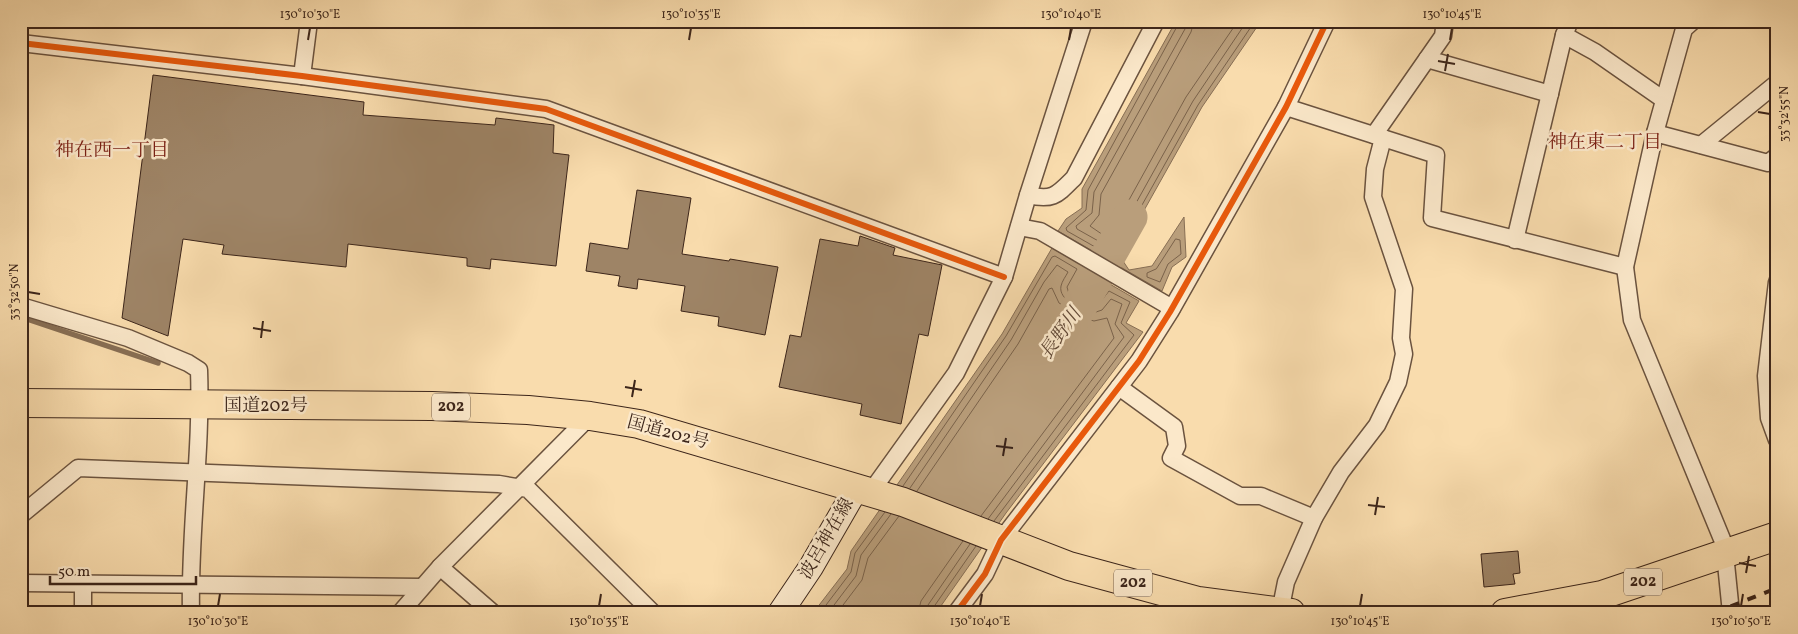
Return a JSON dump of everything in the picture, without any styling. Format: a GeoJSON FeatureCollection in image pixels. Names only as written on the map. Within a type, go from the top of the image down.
{"type":"FeatureCollection","features":[{"type":"Feature","properties":{"kind":"highway","name":"国道202号"},"geometry":{"type":"LineString","coordinates":[[21,403],[200,406],[432,406],[590,416],[639,424],[903,502],[1069,566],[1197,607],[1285,612]]}},
{"type":"Feature","properties":{"kind":"highway","name":"202"},"geometry":{"type":"LineString","coordinates":[[1505,613],[1602,595],[1777,536]]}},
{"type":"Feature","properties":{"kind":"main road","name":"波呂神在線"},"geometry":{"type":"LineString","coordinates":[[780,613],[863,491]]}},
{"type":"Feature","properties":{"kind":"street"},"geometry":{"type":"LineString","coordinates":[[302,76],[309,21]]}},
{"type":"Feature","properties":{"kind":"street"},"geometry":{"type":"LineString","coordinates":[[863,491],[956,373],[1004,276],[1020,227],[1028,194],[1084,21]]}},
{"type":"Feature","properties":{"kind":"street"},"geometry":{"type":"LineString","coordinates":[[1028,194],[1044,199],[1060,192],[1074,178],[1156,21]]}},
{"type":"Feature","properties":{"kind":"street"},"geometry":{"type":"LineString","coordinates":[[956,613],[985,574],[991,536],[1119,387],[1139,361],[1172,308],[1286,107],[1326,21]]}},
{"type":"Feature","properties":{"kind":"street"},"geometry":{"type":"LineString","coordinates":[[1285,612],[1286,582],[1314,518],[1340,472],[1377,425],[1398,382],[1404,354],[1401,338],[1404,289],[1373,198],[1378,137],[1443,36],[1445,21]]}},
{"type":"Feature","properties":{"kind":"street"},"geometry":{"type":"LineString","coordinates":[[1693,21],[1684,29],[1654,133],[1625,267],[1632,320],[1724,544],[1731,613]]}},
{"type":"Feature","properties":{"kind":"street"},"geometry":{"type":"LineString","coordinates":[[1515,240],[1567,28],[1595,52],[1664,100]]}},
{"type":"Feature","properties":{"kind":"street"},"geometry":{"type":"LineString","coordinates":[[21,43],[302,76],[546,109],[1004,276]]}},
{"type":"Feature","properties":{"kind":"street"},"geometry":{"type":"LineString","coordinates":[[1427,59],[1550,94]]}},
{"type":"Feature","properties":{"kind":"street"},"geometry":{"type":"LineString","coordinates":[[1701,145],[1777,83]]}},
{"type":"Feature","properties":{"kind":"street"},"geometry":{"type":"LineString","coordinates":[[1286,107],[1436,155],[1432,218],[1625,267]]}},
{"type":"Feature","properties":{"kind":"street"},"geometry":{"type":"LineString","coordinates":[[1654,133],[1768,163],[1777,156]]}},
{"type":"Feature","properties":{"kind":"street"},"geometry":{"type":"LineString","coordinates":[[1020,227],[1040,231],[1172,308]]}},
{"type":"Feature","properties":{"kind":"street"},"geometry":{"type":"LineString","coordinates":[[1777,282],[1766,376],[1770,418],[1777,440]]}},
{"type":"Feature","properties":{"kind":"street"},"geometry":{"type":"LineString","coordinates":[[21,306],[128,338],[188,363],[198,370],[200,406],[198,474],[190,583],[191,613]]}},
{"type":"Feature","properties":{"kind":"street"},"geometry":{"type":"LineString","coordinates":[[1119,387],[1174,427],[1178,446],[1171,458],[1240,496],[1261,496],[1314,518]]}},
{"type":"Feature","properties":{"kind":"street"},"geometry":{"type":"LineString","coordinates":[[400,613],[440,567],[590,416]]}},
{"type":"Feature","properties":{"kind":"street"},"geometry":{"type":"LineString","coordinates":[[21,515],[78,468],[499,484],[528,490],[653,613]]}},
{"type":"Feature","properties":{"kind":"street"},"geometry":{"type":"LineString","coordinates":[[440,567],[493,613]]}},
{"type":"Feature","properties":{"kind":"street"},"geometry":{"type":"LineString","coordinates":[[21,582],[422,587]]}},
{"type":"Feature","properties":{"kind":"street"},"geometry":{"type":"LineString","coordinates":[[83,583],[84,613]]}},
{"type":"Feature","properties":{"kind":"water"},"geometry":{"type":"Polygon","coordinates":[[[1176,21],[1261,21],[1202,107],[1119,255],[1129,270],[1152,266],[1184,217],[1186,257],[1172,267],[1162,291],[1058,231],[1066,219],[1082,208],[1082,189],[1176,21]]]}},
{"type":"Feature","properties":{"kind":"water"},"geometry":{"type":"Polygon","coordinates":[[[1052,248],[1085,267],[1072,290],[1094,302],[1108,283],[1139,301],[1126,323],[1143,332],[1006,513],[936,613],[813,613],[847,569],[851,551],[1002,334],[1052,248]]]}},
{"type":"Feature","properties":{"kind":"building"},"geometry":{"type":"Polygon","coordinates":[[[153,75],[364,102],[363,115],[495,125],[496,118],[554,125],[553,153],[569,155],[556,266],[491,259],[490,269],[467,266],[467,258],[348,244],[346,267],[222,254],[224,245],[183,239],[168,336],[122,318],[153,75]]]}},
{"type":"Feature","properties":{"kind":"building"},"geometry":{"type":"Polygon","coordinates":[[[637,190],[691,198],[682,254],[778,267],[765,335],[718,326],[719,317],[681,311],[685,286],[638,279],[637,289],[618,286],[620,276],[586,271],[590,243],[628,249],[637,190]]]}},
{"type":"Feature","properties":{"kind":"building"},"geometry":{"type":"Polygon","coordinates":[[[860,236],[895,248],[893,255],[942,265],[928,336],[919,334],[901,424],[860,415],[862,404],[779,387],[790,335],[801,337],[820,239],[858,246],[860,236]]]}},
{"type":"Feature","properties":{"kind":"building"},"geometry":{"type":"Polygon","coordinates":[[[1518,551],[1520,573],[1513,574],[1515,584],[1484,587],[1481,554],[1518,551]]]}},
{"type":"Feature","properties":{"kind":"waterway","name":"長野川"},"geometry":{"type":"LineString","coordinates":[[1061,339],[1130,217]]}},
{"type":"Feature","properties":{"kind":"waterway"},"geometry":{"type":"LineString","coordinates":[[21,317],[158,363]]}},
{"type":"Feature","properties":{"kind":"railway"},"geometry":{"type":"LineString","coordinates":[[1714,613],[1777,588]]}},
{"type":"Feature","properties":{"kind":"cycle path"},"geometry":{"type":"LineString","coordinates":[[956,613],[985,574],[1001,540],[1139,361],[1170,312],[1286,107],[1327,21]]}},
{"type":"Feature","properties":{"kind":"cycle path"},"geometry":{"type":"LineString","coordinates":[[21,43],[302,76],[546,109],[1004,277]]}},
{"type":"Feature","properties":{"kind":"district","name":"神在東二丁目"},"geometry":{"type":"Point","coordinates":[1605,143]}},
{"type":"Feature","properties":{"kind":"district","name":"神在西一丁目"},"geometry":{"type":"Point","coordinates":[112,151]}}]}
